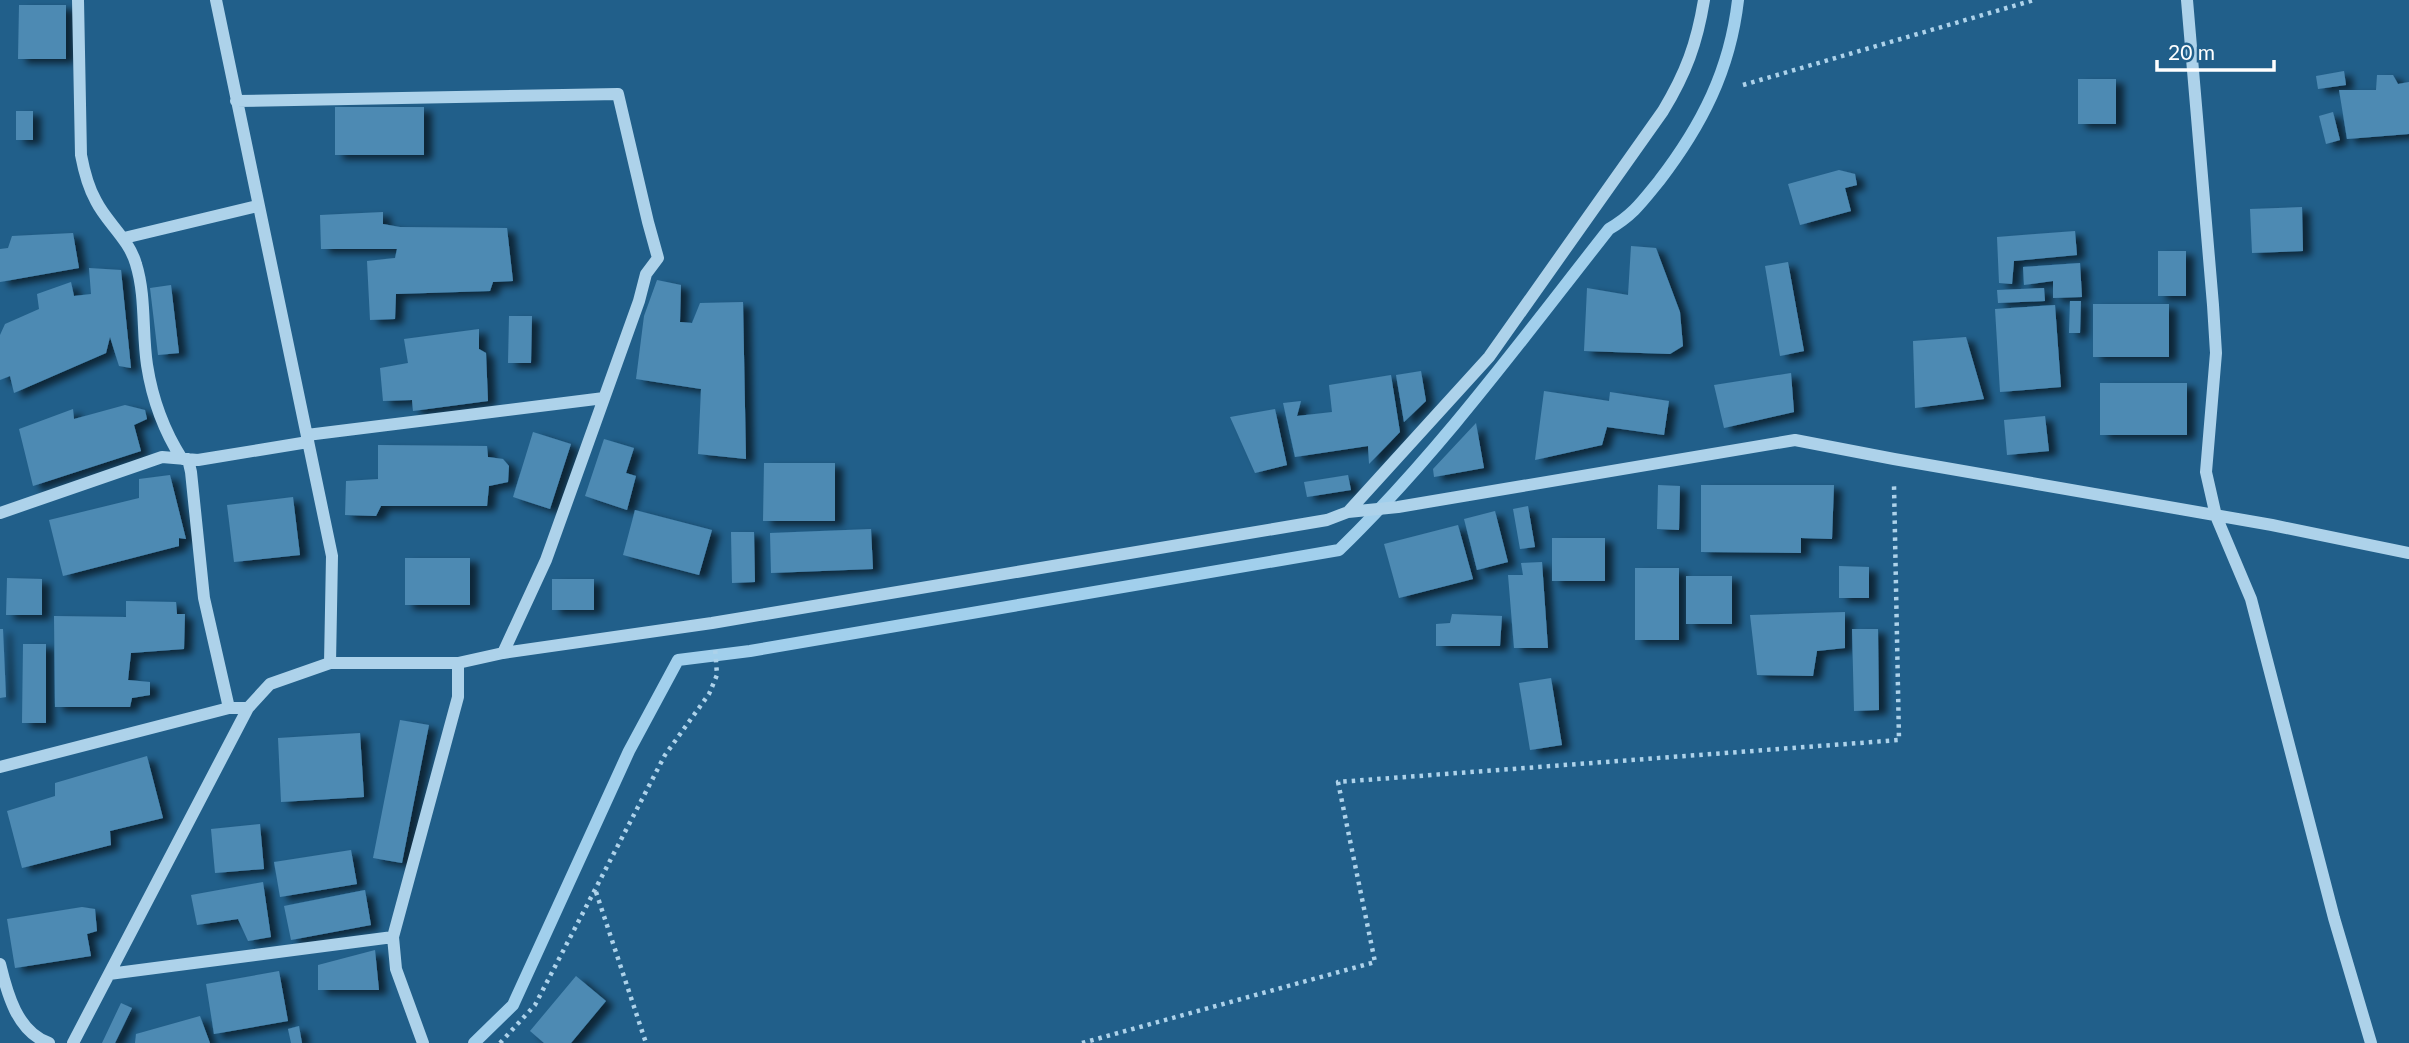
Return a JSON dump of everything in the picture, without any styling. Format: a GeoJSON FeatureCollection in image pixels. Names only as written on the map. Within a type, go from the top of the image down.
{"type":"FeatureCollection","features":[{"type":"Feature","properties":{"kind":"street"},"geometry":{"type":"LineString","coordinates":[[78,0],[81,155],[85,176],[96,202],[124,239],[136,263],[145,326],[147,364],[156,400],[168,437],[191,471],[204,598],[229,708]]}},
{"type":"Feature","properties":{"kind":"street"},"geometry":{"type":"LineString","coordinates":[[216,0],[332,556],[330,663]]}},
{"type":"Feature","properties":{"kind":"street"},"geometry":{"type":"LineString","coordinates":[[1355,512],[1489,357],[1663,111],[1682,79],[1693,52],[1704,0]]}},
{"type":"Feature","properties":{"kind":"street"},"geometry":{"type":"LineString","coordinates":[[2187,0],[2216,353],[2206,472],[2216,516],[2251,599],[2334,918],[2371,1043]]}},
{"type":"Feature","properties":{"kind":"street"},"geometry":{"type":"LineString","coordinates":[[236,102],[618,94],[658,258],[646,274],[639,302],[546,560],[503,653]]}},
{"type":"Feature","properties":{"kind":"street"},"geometry":{"type":"LineString","coordinates":[[124,239],[257,206]]}},
{"type":"Feature","properties":{"kind":"street"},"geometry":{"type":"LineString","coordinates":[[0,513],[162,457],[198,460],[307,438],[604,398]]}},
{"type":"Feature","properties":{"kind":"street"},"geometry":{"type":"LineString","coordinates":[[74,1043],[248,708],[270,684],[330,663],[458,663],[503,653],[766,614],[1327,520],[1355,512],[1795,440],[2409,552]]}},
{"type":"Feature","properties":{"kind":"street"},"geometry":{"type":"LineString","coordinates":[[423,1043],[396,970],[393,937],[458,697],[458,663]]}},
{"type":"Feature","properties":{"kind":"street"},"geometry":{"type":"LineString","coordinates":[[0,767],[229,708],[248,708]]}},
{"type":"Feature","properties":{"kind":"street"},"geometry":{"type":"LineString","coordinates":[[109,974],[393,937]]}},
{"type":"Feature","properties":{"kind":"street"},"geometry":{"type":"LineString","coordinates":[[0,964],[13,1006],[31,1031],[49,1043]]}},
{"type":"Feature","properties":{"kind":"path"},"geometry":{"type":"LineString","coordinates":[[1742,85],[2034,0]]}},
{"type":"Feature","properties":{"kind":"path"},"geometry":{"type":"LineString","coordinates":[[1082,1043],[1375,962],[1338,782],[1899,740],[1894,459]]}},
{"type":"Feature","properties":{"kind":"path"},"geometry":{"type":"LineString","coordinates":[[500,1043],[535,1005],[665,755],[709,694],[718,675],[714,639]]}},
{"type":"Feature","properties":{"kind":"path"},"geometry":{"type":"LineString","coordinates":[[596,892],[646,1043]]}},
{"type":"Feature","properties":{"kind":"building"},"geometry":{"type":"Polygon","coordinates":[[[19,5],[66,5],[66,59],[18,59],[19,5]]]}},
{"type":"Feature","properties":{"kind":"building"},"geometry":{"type":"Polygon","coordinates":[[[2344,71],[2346,85],[2318,89],[2316,76],[2344,71]]]}},
{"type":"Feature","properties":{"kind":"building"},"geometry":{"type":"Polygon","coordinates":[[[2377,75],[2393,75],[2398,84],[2409,82],[2409,134],[2347,139],[2339,90],[2376,90],[2377,75]]]}},
{"type":"Feature","properties":{"kind":"building"},"geometry":{"type":"Polygon","coordinates":[[[2078,79],[2116,79],[2116,124],[2078,124],[2078,79]]]}},
{"type":"Feature","properties":{"kind":"building"},"geometry":{"type":"Polygon","coordinates":[[[335,107],[424,107],[424,155],[335,155],[335,107]]]}},
{"type":"Feature","properties":{"kind":"building"},"geometry":{"type":"Polygon","coordinates":[[[16,111],[33,111],[33,140],[16,140],[16,111]]]}},
{"type":"Feature","properties":{"kind":"building"},"geometry":{"type":"Polygon","coordinates":[[[2333,112],[2340,140],[2326,144],[2319,116],[2333,112]]]}},
{"type":"Feature","properties":{"kind":"building"},"geometry":{"type":"Polygon","coordinates":[[[1839,170],[1855,174],[1857,185],[1845,188],[1851,211],[1800,225],[1788,184],[1839,170]]]}},
{"type":"Feature","properties":{"kind":"building"},"geometry":{"type":"Polygon","coordinates":[[[2302,207],[2303,251],[2252,253],[2250,209],[2302,207]]]}},
{"type":"Feature","properties":{"kind":"building"},"geometry":{"type":"Polygon","coordinates":[[[383,212],[383,224],[400,227],[507,228],[513,281],[493,282],[490,291],[396,294],[395,319],[370,320],[367,261],[395,258],[397,249],[321,249],[320,215],[383,212]]]}},
{"type":"Feature","properties":{"kind":"building"},"geometry":{"type":"Polygon","coordinates":[[[2075,231],[2077,255],[2014,261],[2012,284],[1999,283],[1997,237],[2075,231]]]}},
{"type":"Feature","properties":{"kind":"building"},"geometry":{"type":"Polygon","coordinates":[[[73,233],[79,268],[0,282],[0,249],[8,248],[12,236],[73,233]]]}},
{"type":"Feature","properties":{"kind":"building"},"geometry":{"type":"Polygon","coordinates":[[[1631,246],[1656,248],[1680,312],[1683,346],[1670,354],[1584,351],[1587,288],[1628,295],[1631,246]]]}},
{"type":"Feature","properties":{"kind":"building"},"geometry":{"type":"Polygon","coordinates":[[[2158,251],[2186,251],[2186,296],[2158,296],[2158,251]]]}},
{"type":"Feature","properties":{"kind":"building"},"geometry":{"type":"Polygon","coordinates":[[[1788,262],[1804,351],[1780,356],[1765,266],[1788,262]]]}},
{"type":"Feature","properties":{"kind":"building"},"geometry":{"type":"Polygon","coordinates":[[[2080,263],[2082,297],[2053,298],[2053,281],[2024,285],[2023,267],[2080,263]]]}},
{"type":"Feature","properties":{"kind":"building"},"geometry":{"type":"Polygon","coordinates":[[[89,268],[121,270],[131,368],[119,366],[110,337],[106,353],[14,393],[10,376],[0,380],[0,335],[5,324],[39,309],[37,294],[71,282],[74,296],[91,294],[89,268]]]}},
{"type":"Feature","properties":{"kind":"building"},"geometry":{"type":"Polygon","coordinates":[[[657,280],[681,285],[680,322],[692,323],[700,303],[743,302],[746,459],[698,454],[701,389],[636,379],[644,316],[657,280]]]}},
{"type":"Feature","properties":{"kind":"building"},"geometry":{"type":"Polygon","coordinates":[[[171,285],[179,353],[158,355],[150,288],[171,285]]]}},
{"type":"Feature","properties":{"kind":"building"},"geometry":{"type":"Polygon","coordinates":[[[2044,288],[2045,301],[1998,303],[1997,290],[2044,288]]]}},
{"type":"Feature","properties":{"kind":"building"},"geometry":{"type":"Polygon","coordinates":[[[2070,301],[2081,301],[2080,333],[2069,333],[2070,301]]]}},
{"type":"Feature","properties":{"kind":"building"},"geometry":{"type":"Polygon","coordinates":[[[2093,304],[2169,304],[2169,357],[2093,357],[2093,304]]]}},
{"type":"Feature","properties":{"kind":"building"},"geometry":{"type":"Polygon","coordinates":[[[2055,305],[2061,387],[2000,392],[1995,309],[2055,305]]]}},
{"type":"Feature","properties":{"kind":"building"},"geometry":{"type":"Polygon","coordinates":[[[509,316],[532,316],[531,363],[508,363],[509,316]]]}},
{"type":"Feature","properties":{"kind":"building"},"geometry":{"type":"Polygon","coordinates":[[[479,329],[479,349],[486,353],[488,401],[413,411],[412,400],[383,401],[380,368],[408,363],[404,339],[479,329]]]}},
{"type":"Feature","properties":{"kind":"building"},"geometry":{"type":"Polygon","coordinates":[[[1966,337],[1984,399],[1915,408],[1913,341],[1966,337]]]}},
{"type":"Feature","properties":{"kind":"building"},"geometry":{"type":"Polygon","coordinates":[[[1421,371],[1426,401],[1404,422],[1396,375],[1421,371]]]}},
{"type":"Feature","properties":{"kind":"building"},"geometry":{"type":"Polygon","coordinates":[[[1791,373],[1794,412],[1724,428],[1714,385],[1791,373]]]}},
{"type":"Feature","properties":{"kind":"building"},"geometry":{"type":"Polygon","coordinates":[[[1391,375],[1400,432],[1369,464],[1368,446],[1295,457],[1283,403],[1301,401],[1297,416],[1332,412],[1329,385],[1391,375]]]}},
{"type":"Feature","properties":{"kind":"building"},"geometry":{"type":"Polygon","coordinates":[[[2100,383],[2187,383],[2187,435],[2100,435],[2100,383]]]}},
{"type":"Feature","properties":{"kind":"building"},"geometry":{"type":"Polygon","coordinates":[[[1544,391],[1609,401],[1610,392],[1669,401],[1664,435],[1607,427],[1602,445],[1535,460],[1544,391]]]}},
{"type":"Feature","properties":{"kind":"building"},"geometry":{"type":"Polygon","coordinates":[[[125,405],[145,410],[147,419],[134,425],[141,451],[33,486],[19,429],[73,409],[74,419],[125,405]]]}},
{"type":"Feature","properties":{"kind":"building"},"geometry":{"type":"Polygon","coordinates":[[[1275,409],[1287,465],[1255,473],[1230,417],[1275,409]]]}},
{"type":"Feature","properties":{"kind":"building"},"geometry":{"type":"Polygon","coordinates":[[[2045,416],[2049,451],[2007,455],[2004,420],[2045,416]]]}},
{"type":"Feature","properties":{"kind":"building"},"geometry":{"type":"Polygon","coordinates":[[[1476,423],[1484,468],[1434,477],[1433,469],[1476,423]]]}},
{"type":"Feature","properties":{"kind":"building"},"geometry":{"type":"Polygon","coordinates":[[[533,432],[571,444],[550,509],[513,497],[533,432]]]}},
{"type":"Feature","properties":{"kind":"building"},"geometry":{"type":"Polygon","coordinates":[[[604,439],[634,448],[626,473],[636,476],[627,510],[585,496],[604,439]]]}},
{"type":"Feature","properties":{"kind":"building"},"geometry":{"type":"Polygon","coordinates":[[[378,445],[487,446],[488,457],[503,459],[509,466],[508,482],[489,486],[487,506],[381,506],[376,516],[345,515],[346,481],[378,479],[378,445]]]}},
{"type":"Feature","properties":{"kind":"building"},"geometry":{"type":"Polygon","coordinates":[[[764,463],[835,463],[835,521],[763,521],[764,463]]]}},
{"type":"Feature","properties":{"kind":"building"},"geometry":{"type":"Polygon","coordinates":[[[170,475],[186,539],[179,538],[179,546],[63,576],[49,520],[139,498],[139,479],[170,475]]]}},
{"type":"Feature","properties":{"kind":"building"},"geometry":{"type":"Polygon","coordinates":[[[1348,475],[1351,490],[1307,497],[1304,482],[1348,475]]]}},
{"type":"Feature","properties":{"kind":"building"},"geometry":{"type":"Polygon","coordinates":[[[1658,485],[1680,486],[1679,530],[1657,529],[1658,485]]]}},
{"type":"Feature","properties":{"kind":"building"},"geometry":{"type":"Polygon","coordinates":[[[1701,485],[1834,485],[1832,539],[1801,538],[1801,553],[1701,552],[1701,485]]]}},
{"type":"Feature","properties":{"kind":"building"},"geometry":{"type":"Polygon","coordinates":[[[293,497],[300,555],[234,562],[227,505],[293,497]]]}},
{"type":"Feature","properties":{"kind":"building"},"geometry":{"type":"Polygon","coordinates":[[[1528,506],[1535,547],[1520,549],[1513,509],[1528,506]]]}},
{"type":"Feature","properties":{"kind":"building"},"geometry":{"type":"Polygon","coordinates":[[[635,510],[712,530],[699,575],[623,555],[635,510]]]}},
{"type":"Feature","properties":{"kind":"building"},"geometry":{"type":"Polygon","coordinates":[[[1495,511],[1508,562],[1477,570],[1464,519],[1495,511]]]}},
{"type":"Feature","properties":{"kind":"building"},"geometry":{"type":"Polygon","coordinates":[[[1458,525],[1473,579],[1399,598],[1384,544],[1458,525]]]}},
{"type":"Feature","properties":{"kind":"building"},"geometry":{"type":"Polygon","coordinates":[[[871,529],[873,569],[771,573],[770,533],[871,529]]]}},
{"type":"Feature","properties":{"kind":"building"},"geometry":{"type":"Polygon","coordinates":[[[731,532],[754,532],[755,582],[732,583],[731,532]]]}},
{"type":"Feature","properties":{"kind":"building"},"geometry":{"type":"Polygon","coordinates":[[[1552,538],[1605,538],[1605,581],[1552,581],[1552,538]]]}},
{"type":"Feature","properties":{"kind":"building"},"geometry":{"type":"Polygon","coordinates":[[[405,558],[470,558],[470,605],[405,605],[405,558]]]}},
{"type":"Feature","properties":{"kind":"building"},"geometry":{"type":"Polygon","coordinates":[[[1542,562],[1548,648],[1514,648],[1508,575],[1523,575],[1521,563],[1542,562]]]}},
{"type":"Feature","properties":{"kind":"building"},"geometry":{"type":"Polygon","coordinates":[[[1839,566],[1869,567],[1869,598],[1839,598],[1839,566]]]}},
{"type":"Feature","properties":{"kind":"building"},"geometry":{"type":"Polygon","coordinates":[[[1635,568],[1679,568],[1679,640],[1635,640],[1635,568]]]}},
{"type":"Feature","properties":{"kind":"building"},"geometry":{"type":"Polygon","coordinates":[[[1686,576],[1732,576],[1732,624],[1686,624],[1686,576]]]}},
{"type":"Feature","properties":{"kind":"building"},"geometry":{"type":"Polygon","coordinates":[[[7,578],[42,579],[42,615],[6,615],[7,578]]]}},
{"type":"Feature","properties":{"kind":"building"},"geometry":{"type":"Polygon","coordinates":[[[552,579],[594,579],[594,610],[552,610],[552,579]]]}},
{"type":"Feature","properties":{"kind":"building"},"geometry":{"type":"Polygon","coordinates":[[[126,601],[176,602],[177,614],[185,614],[184,649],[131,653],[128,680],[150,682],[150,695],[132,698],[130,707],[55,707],[54,616],[126,617],[126,601]]]}},
{"type":"Feature","properties":{"kind":"building"},"geometry":{"type":"Polygon","coordinates":[[[1845,612],[1845,648],[1817,651],[1813,676],[1757,675],[1750,615],[1845,612]]]}},
{"type":"Feature","properties":{"kind":"building"},"geometry":{"type":"Polygon","coordinates":[[[1452,614],[1502,616],[1500,646],[1436,646],[1436,624],[1450,623],[1452,614]]]}},
{"type":"Feature","properties":{"kind":"building"},"geometry":{"type":"Polygon","coordinates":[[[0,629],[3,629],[6,697],[0,698],[0,629]]]}},
{"type":"Feature","properties":{"kind":"building"},"geometry":{"type":"Polygon","coordinates":[[[1852,629],[1878,629],[1879,710],[1854,711],[1852,629]]]}},
{"type":"Feature","properties":{"kind":"building"},"geometry":{"type":"Polygon","coordinates":[[[23,644],[46,644],[46,723],[22,723],[23,644]]]}},
{"type":"Feature","properties":{"kind":"building"},"geometry":{"type":"Polygon","coordinates":[[[1551,678],[1562,745],[1530,750],[1519,683],[1551,678]]]}},
{"type":"Feature","properties":{"kind":"building"},"geometry":{"type":"Polygon","coordinates":[[[400,720],[429,725],[402,863],[373,858],[400,720]]]}},
{"type":"Feature","properties":{"kind":"building"},"geometry":{"type":"Polygon","coordinates":[[[360,733],[364,797],[281,802],[278,738],[360,733]]]}},
{"type":"Feature","properties":{"kind":"building"},"geometry":{"type":"Polygon","coordinates":[[[147,756],[163,818],[110,831],[111,845],[22,868],[7,811],[55,796],[55,783],[147,756]]]}},
{"type":"Feature","properties":{"kind":"building"},"geometry":{"type":"Polygon","coordinates":[[[260,824],[264,869],[215,873],[211,829],[260,824]]]}},
{"type":"Feature","properties":{"kind":"building"},"geometry":{"type":"Polygon","coordinates":[[[351,850],[357,884],[280,897],[274,862],[351,850]]]}},
{"type":"Feature","properties":{"kind":"building"},"geometry":{"type":"Polygon","coordinates":[[[263,882],[271,937],[248,941],[238,919],[197,925],[191,895],[263,882]]]}},
{"type":"Feature","properties":{"kind":"building"},"geometry":{"type":"Polygon","coordinates":[[[365,890],[371,925],[291,940],[284,906],[365,890]]]}},
{"type":"Feature","properties":{"kind":"building"},"geometry":{"type":"Polygon","coordinates":[[[82,907],[95,909],[97,931],[87,934],[91,956],[15,968],[7,919],[82,907]]]}},
{"type":"Feature","properties":{"kind":"building"},"geometry":{"type":"Polygon","coordinates":[[[375,950],[379,990],[318,990],[318,965],[375,950]]]}},
{"type":"Feature","properties":{"kind":"building"},"geometry":{"type":"Polygon","coordinates":[[[279,971],[288,1021],[214,1034],[206,984],[279,971]]]}},
{"type":"Feature","properties":{"kind":"building"},"geometry":{"type":"Polygon","coordinates":[[[576,976],[606,1001],[571,1043],[544,1043],[530,1031],[576,976]]]}},
{"type":"Feature","properties":{"kind":"building"},"geometry":{"type":"Polygon","coordinates":[[[121,1003],[132,1008],[115,1043],[102,1043],[121,1003]]]}},
{"type":"Feature","properties":{"kind":"building"},"geometry":{"type":"Polygon","coordinates":[[[200,1016],[210,1043],[135,1043],[136,1034],[200,1016]]]}},
{"type":"Feature","properties":{"kind":"building"},"geometry":{"type":"Polygon","coordinates":[[[299,1026],[302,1043],[291,1043],[288,1029],[299,1026]]]}},
{"type":"Feature","properties":{"kind":"waterway"},"geometry":{"type":"LineString","coordinates":[[474,1043],[513,1005],[629,751],[678,660],[750,651],[1339,550],[1446,435],[1609,229],[1637,208],[1659,181],[1688,139],[1712,96],[1728,50],[1738,0]]}}]}
